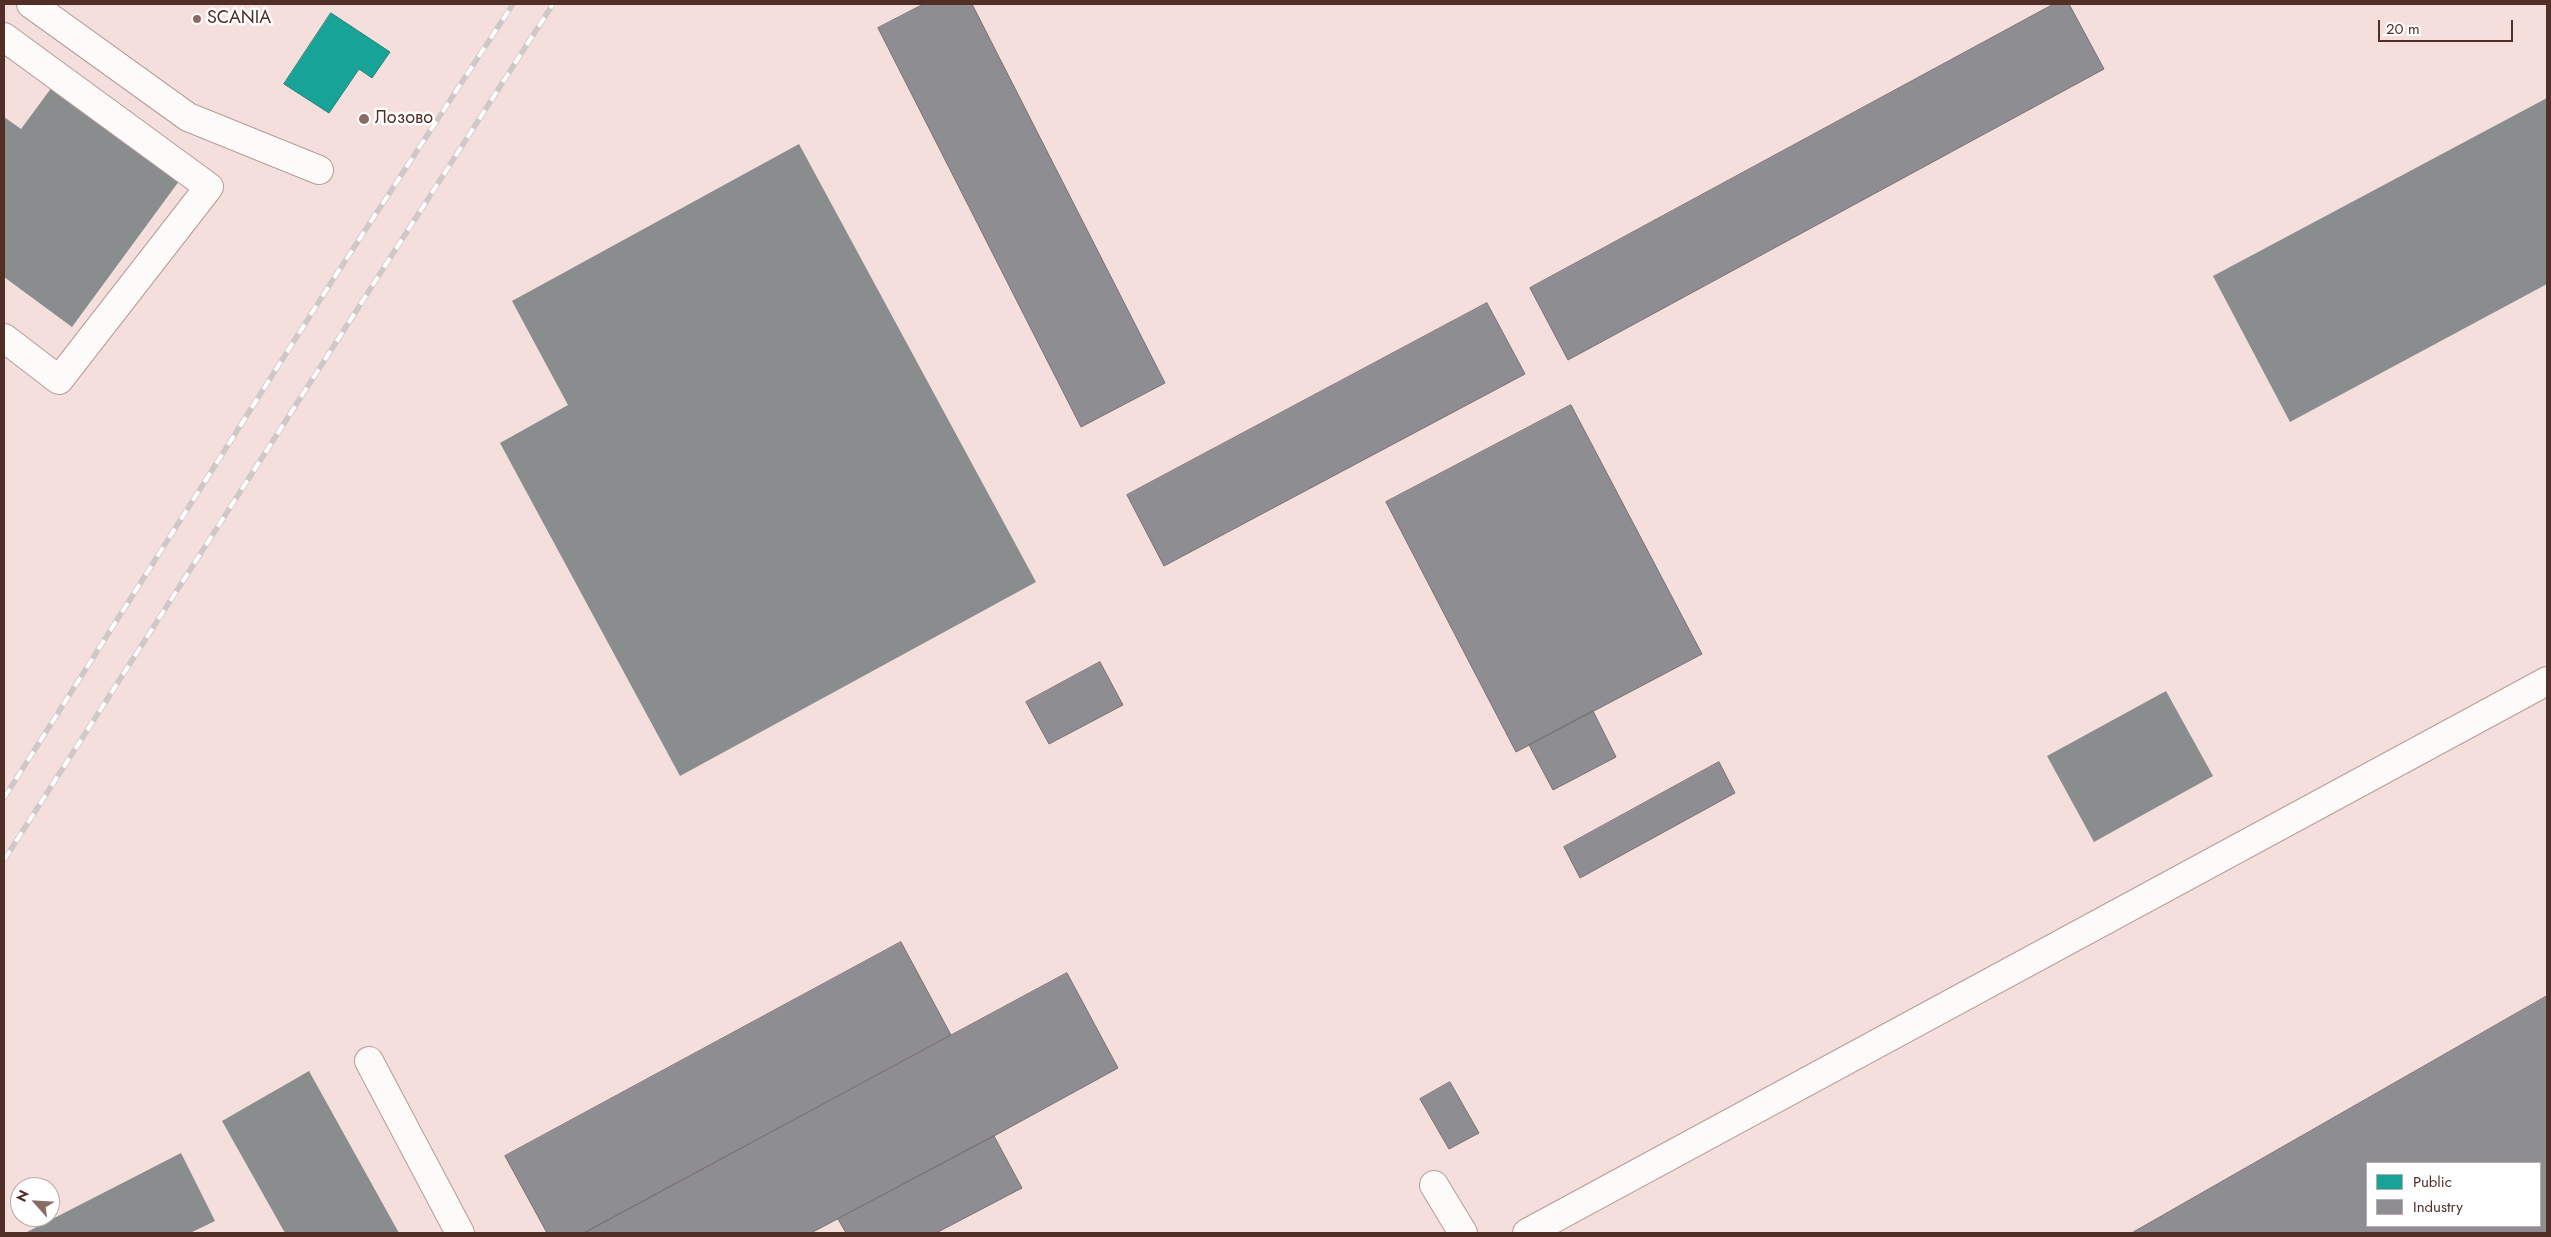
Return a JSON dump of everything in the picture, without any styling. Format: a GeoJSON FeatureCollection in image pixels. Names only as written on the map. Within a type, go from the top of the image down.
{"type":"FeatureCollection","features":[{"type":"Feature","properties":{"kind":"lane"},"geometry":{"type":"LineString","coordinates":[[31,4],[188,117],[319,170]]}},
{"type":"Feature","properties":{"kind":"lane"},"geometry":{"type":"LineString","coordinates":[[4,37],[209,186],[59,380],[4,338]]}},
{"type":"Feature","properties":{"kind":"lane"},"geometry":{"type":"LineString","coordinates":[[1527,1233],[2547,681]]}},
{"type":"Feature","properties":{"kind":"lane"},"geometry":{"type":"LineString","coordinates":[[369,1061],[460,1233]]}},
{"type":"Feature","properties":{"kind":"lane"},"geometry":{"type":"LineString","coordinates":[[1434,1186],[1463,1233]]}},
{"type":"Feature","properties":{"kind":"building: Public"},"geometry":{"type":"Polygon","coordinates":[[[331,13],[390,52],[372,78],[359,69],[329,113],[284,84],[331,13]]]}},
{"type":"Feature","properties":{"kind":"building: Industry"},"geometry":{"type":"Polygon","coordinates":[[[924,4],[972,4],[1165,383],[1081,427],[878,28],[924,4]]]}},
{"type":"Feature","properties":{"kind":"building: Industry"},"geometry":{"type":"Polygon","coordinates":[[[2054,4],[2069,4],[2104,69],[1568,360],[1530,288],[2054,4]]]}},
{"type":"Feature","properties":{"kind":"building: Industry"},"geometry":{"type":"Polygon","coordinates":[[[1487,303],[1525,374],[1164,566],[1127,495],[1487,303]]]}},
{"type":"Feature","properties":{"kind":"building: Industry"},"geometry":{"type":"Polygon","coordinates":[[[1571,405],[1702,654],[1516,752],[1386,502],[1571,405]]]}},
{"type":"Feature","properties":{"kind":"building: Industry"},"geometry":{"type":"Polygon","coordinates":[[[1100,662],[1123,705],[1049,744],[1026,702],[1100,662]]]}},
{"type":"Feature","properties":{"kind":"building: Industry"},"geometry":{"type":"Polygon","coordinates":[[[1593,711],[1616,757],[1553,790],[1529,745],[1593,711]]]}},
{"type":"Feature","properties":{"kind":"building: Industry"},"geometry":{"type":"Polygon","coordinates":[[[1719,762],[1735,793],[1580,878],[1564,847],[1719,762]]]}},
{"type":"Feature","properties":{"kind":"building: Industry"},"geometry":{"type":"Polygon","coordinates":[[[901,942],[951,1035],[584,1233],[547,1233],[505,1156],[901,942]]]}},
{"type":"Feature","properties":{"kind":"building: Industry"},"geometry":{"type":"Polygon","coordinates":[[[1067,973],[1118,1068],[994,1136],[811,1233],[584,1233],[1067,973]]]}},
{"type":"Feature","properties":{"kind":"building: Industry"},"geometry":{"type":"Polygon","coordinates":[[[2547,996],[2547,1233],[2132,1233],[2547,996]]]}},
{"type":"Feature","properties":{"kind":"building: Industry"},"geometry":{"type":"Polygon","coordinates":[[[1450,1082],[1479,1133],[1449,1149],[1420,1099],[1450,1082]]]}},
{"type":"Feature","properties":{"kind":"building: Industry"},"geometry":{"type":"Polygon","coordinates":[[[994,1136],[1022,1188],[936,1233],[846,1233],[838,1219],[994,1136]]]}},
{"type":"Feature","properties":{"kind":"building: Other"},"geometry":{"type":"Polygon","coordinates":[[[55,83],[182,177],[72,327],[4,277],[4,117],[21,129],[55,83]]]}},
{"type":"Feature","properties":{"kind":"building: Other"},"geometry":{"type":"Polygon","coordinates":[[[2547,98],[2547,284],[2290,422],[2213,276],[2547,98]]]}},
{"type":"Feature","properties":{"kind":"building: Other"},"geometry":{"type":"Polygon","coordinates":[[[799,144],[1036,582],[680,776],[500,443],[568,405],[512,301],[799,144]]]}},
{"type":"Feature","properties":{"kind":"building: Other"},"geometry":{"type":"Polygon","coordinates":[[[2166,691],[2213,776],[2094,842],[2047,756],[2166,691]]]}},
{"type":"Feature","properties":{"kind":"building: Other"},"geometry":{"type":"Polygon","coordinates":[[[309,1071],[399,1233],[285,1233],[222,1121],[309,1071]]]}},
{"type":"Feature","properties":{"kind":"building: Other"},"geometry":{"type":"Polygon","coordinates":[[[181,1153],[215,1221],[190,1233],[25,1233],[37,1227],[60,1227],[60,1215],[181,1153]]]}},
{"type":"Feature","properties":{"kind":"railway"},"geometry":{"type":"LineString","coordinates":[[4,798],[334,278],[513,4]]}},
{"type":"Feature","properties":{"kind":"railway"},"geometry":{"type":"LineString","coordinates":[[4,860],[553,4]]}},
{"type":"Feature","properties":{"kind":"place","name":"SCANIA"},"geometry":{"type":"Point","coordinates":[197,19]}},
{"type":"Feature","properties":{"kind":"place","name":"Лозово"},"geometry":{"type":"Point","coordinates":[364,119]}}]}
